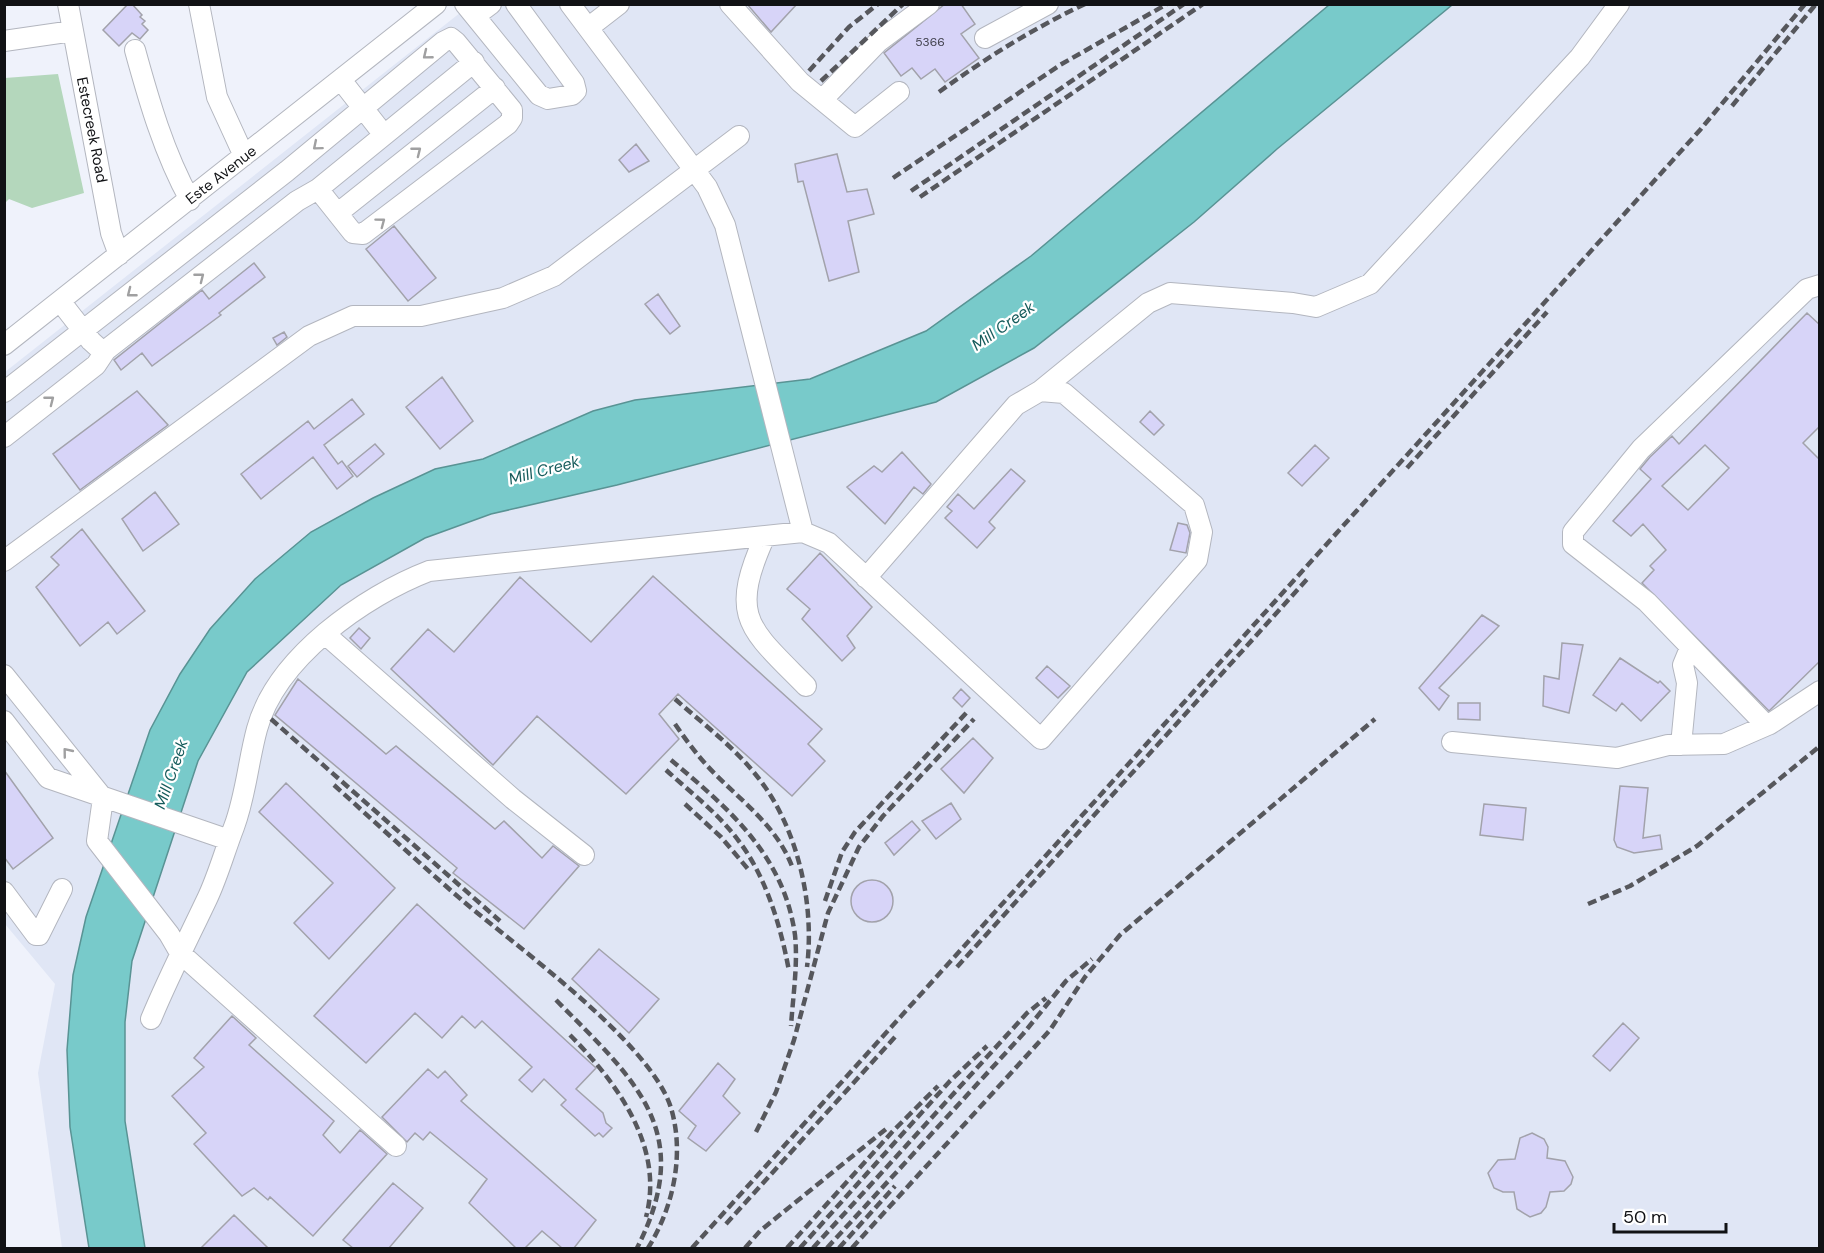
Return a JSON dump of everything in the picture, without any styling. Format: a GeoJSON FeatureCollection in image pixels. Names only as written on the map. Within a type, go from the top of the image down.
{"type":"FeatureCollection","features":[{"type":"Feature","properties":{"kind":"street","name":"Estecreek Road"},"geometry":{"type":"LineString","coordinates":[[68,4],[111,233],[119,255]]}},
{"type":"Feature","properties":{"kind":"street"},"geometry":{"type":"LineString","coordinates":[[199,4],[217,97],[244,156]]}},
{"type":"Feature","properties":{"kind":"street","name":"Este Avenue"},"geometry":{"type":"LineString","coordinates":[[4,345],[436,4]]}},
{"type":"Feature","properties":{"kind":"street"},"geometry":{"type":"LineString","coordinates":[[491,4],[470,10],[539,95],[548,99],[572,95],[576,91],[574,83],[516,4]]}},
{"type":"Feature","properties":{"kind":"street"},"geometry":{"type":"LineString","coordinates":[[570,4],[707,187],[725,225],[792,479],[803,532]]}},
{"type":"Feature","properties":{"kind":"street"},"geometry":{"type":"LineString","coordinates":[[588,28],[619,4]]}},
{"type":"Feature","properties":{"kind":"street"},"geometry":{"type":"LineString","coordinates":[[730,4],[779,60],[855,127],[899,92]]}},
{"type":"Feature","properties":{"kind":"street"},"geometry":{"type":"LineString","coordinates":[[822,100],[878,42],[929,4]]}},
{"type":"Feature","properties":{"kind":"street"},"geometry":{"type":"LineString","coordinates":[[985,38],[1048,4]]}},
{"type":"Feature","properties":{"kind":"street"},"geometry":{"type":"LineString","coordinates":[[866,578],[1016,405],[1040,391],[1148,303],[1170,293],[1316,307],[1370,284],[1580,57],[1619,4]]}},
{"type":"Feature","properties":{"kind":"street"},"geometry":{"type":"LineString","coordinates":[[4,41],[73,31]]}},
{"type":"Feature","properties":{"kind":"street"},"geometry":{"type":"LineString","coordinates":[[4,392],[286,171],[451,38],[474,62],[512,110],[512,118],[508,124],[363,234],[353,233],[318,189]]}},
{"type":"Feature","properties":{"kind":"street"},"geometry":{"type":"LineString","coordinates":[[135,50],[148,98],[177,176],[190,200]]}},
{"type":"Feature","properties":{"kind":"street"},"geometry":{"type":"LineString","coordinates":[[4,437],[96,365],[104,352],[297,201],[318,189],[474,62]]}},
{"type":"Feature","properties":{"kind":"street"},"geometry":{"type":"LineString","coordinates":[[341,80],[384,135]]}},
{"type":"Feature","properties":{"kind":"street"},"geometry":{"type":"LineString","coordinates":[[338,213],[495,88]]}},
{"type":"Feature","properties":{"kind":"street"},"geometry":{"type":"LineString","coordinates":[[4,561],[309,336],[353,316],[421,316],[503,298],[554,276],[739,136]]}},
{"type":"Feature","properties":{"kind":"street"},"geometry":{"type":"LineString","coordinates":[[1770,724],[1762,722],[1647,602],[1573,544],[1573,532],[1641,450],[1807,289],[1820,285]]}},
{"type":"Feature","properties":{"kind":"street"},"geometry":{"type":"LineString","coordinates":[[60,301],[83,331],[104,352]]}},
{"type":"Feature","properties":{"kind":"street"},"geometry":{"type":"LineString","coordinates":[[151,1019],[208,897],[242,807],[257,728],[268,698],[306,651],[357,607],[399,582],[429,571],[803,532],[829,543],[1041,739],[1197,560],[1202,532],[1194,505],[1064,393],[1040,391]]}},
{"type":"Feature","properties":{"kind":"street"},"geometry":{"type":"LineString","coordinates":[[765,536],[750,573],[747,590],[750,622],[756,635],[806,686]]}},
{"type":"Feature","properties":{"kind":"street"},"geometry":{"type":"LineString","coordinates":[[325,634],[513,799],[584,855]]}},
{"type":"Feature","properties":{"kind":"street"},"geometry":{"type":"LineString","coordinates":[[1681,745],[1687,683],[1683,665],[1690,648]]}},
{"type":"Feature","properties":{"kind":"street"},"geometry":{"type":"LineString","coordinates":[[6,680],[103,798],[97,841],[169,934],[180,953],[396,1146]]}},
{"type":"Feature","properties":{"kind":"street"},"geometry":{"type":"LineString","coordinates":[[1452,742],[1617,758],[1668,745],[1724,744],[1770,724],[1820,691]]}},
{"type":"Feature","properties":{"kind":"street"},"geometry":{"type":"LineString","coordinates":[[4,721],[48,778],[229,840]]}},
{"type":"Feature","properties":{"kind":"street"},"geometry":{"type":"LineString","coordinates":[[4,892],[36,935],[39,935],[62,890]]}},
{"type":"Feature","properties":{"kind":"shaded area"},"geometry":{"type":"Polygon","coordinates":[[[470,5],[1819,5],[1819,1248],[62,1248],[38,1073],[55,984],[5,924],[5,372],[470,5]]]}},
{"type":"Feature","properties":{"kind":"green space"},"geometry":{"type":"Polygon","coordinates":[[[58,74],[84,193],[32,208],[9,199],[5,203],[5,78],[58,74]]]}},
{"type":"Feature","properties":{"kind":"water","name":"Mill Creek"},"geometry":{"type":"Polygon","coordinates":[[[1329,5],[1452,5],[1277,149],[1194,222],[1034,348],[936,402],[617,485],[491,514],[425,538],[341,585],[247,672],[198,761],[132,961],[125,1022],[125,1121],[145,1248],[89,1248],[70,1127],[67,1050],[73,975],[86,917],[150,730],[180,674],[210,629],[255,579],[311,532],[373,498],[435,469],[483,459],[593,411],[635,400],[810,379],[926,331],[1031,256],[1329,5]]]}},
{"type":"Feature","properties":{"kind":"building"},"geometry":{"type":"Polygon","coordinates":[[[128,4],[132,4],[142,15],[140,17],[145,21],[142,24],[148,30],[140,39],[132,33],[119,46],[103,30],[128,4]]]}},
{"type":"Feature","properties":{"kind":"building"},"geometry":{"type":"Polygon","coordinates":[[[747,4],[797,4],[771,32],[747,4]]]}},
{"type":"Feature","properties":{"kind":"building"},"geometry":{"type":"Polygon","coordinates":[[[945,4],[961,4],[975,24],[961,34],[979,58],[945,82],[935,69],[921,79],[912,68],[901,76],[884,53],[945,4]]]}},
{"type":"Feature","properties":{"kind":"building"},"geometry":{"type":"Polygon","coordinates":[[[636,144],[649,161],[629,172],[619,160],[636,144]]]}},
{"type":"Feature","properties":{"kind":"building"},"geometry":{"type":"Polygon","coordinates":[[[837,154],[847,192],[867,189],[874,214],[848,221],[859,272],[829,281],[803,181],[798,182],[795,164],[837,154]]]}},
{"type":"Feature","properties":{"kind":"building"},"geometry":{"type":"Polygon","coordinates":[[[394,226],[436,278],[408,301],[366,249],[394,226]]]}},
{"type":"Feature","properties":{"kind":"building"},"geometry":{"type":"Polygon","coordinates":[[[254,263],[265,277],[219,313],[221,315],[152,366],[142,353],[121,370],[114,360],[202,290],[209,299],[254,263]]]}},
{"type":"Feature","properties":{"kind":"building"},"geometry":{"type":"Polygon","coordinates":[[[658,294],[680,326],[670,334],[645,304],[658,294]]]}},
{"type":"Feature","properties":{"kind":"building"},"geometry":{"type":"Polygon","coordinates":[[[1807,313],[1820,325],[1820,426],[1803,443],[1820,460],[1820,661],[1769,711],[1642,583],[1654,570],[1650,566],[1666,550],[1643,524],[1631,536],[1613,521],[1651,479],[1640,469],[1650,457],[1672,436],[1679,444],[1807,313]],[[1705,445],[1662,486],[1688,510],[1729,468],[1705,445]]]}},
{"type":"Feature","properties":{"kind":"building"},"geometry":{"type":"Polygon","coordinates":[[[284,332],[287,337],[277,345],[273,338],[284,332]]]}},
{"type":"Feature","properties":{"kind":"building"},"geometry":{"type":"Polygon","coordinates":[[[442,377],[473,421],[440,449],[406,407],[442,377]]]}},
{"type":"Feature","properties":{"kind":"building"},"geometry":{"type":"Polygon","coordinates":[[[137,391],[168,425],[80,490],[53,454],[137,391]]]}},
{"type":"Feature","properties":{"kind":"building"},"geometry":{"type":"Polygon","coordinates":[[[352,399],[364,414],[324,445],[338,464],[342,461],[353,476],[337,489],[313,457],[261,499],[241,474],[308,421],[314,429],[352,399]]]}},
{"type":"Feature","properties":{"kind":"building"},"geometry":{"type":"Polygon","coordinates":[[[1150,411],[1164,425],[1154,435],[1140,422],[1150,411]]]}},
{"type":"Feature","properties":{"kind":"building"},"geometry":{"type":"Polygon","coordinates":[[[375,444],[384,454],[357,477],[348,466],[375,444]]]}},
{"type":"Feature","properties":{"kind":"building"},"geometry":{"type":"Polygon","coordinates":[[[1315,445],[1329,458],[1302,486],[1288,473],[1315,445]]]}},
{"type":"Feature","properties":{"kind":"building"},"geometry":{"type":"Polygon","coordinates":[[[902,452],[931,484],[923,494],[914,487],[885,524],[847,487],[874,466],[882,472],[902,452]]]}},
{"type":"Feature","properties":{"kind":"building"},"geometry":{"type":"Polygon","coordinates":[[[1011,469],[1025,481],[989,522],[995,528],[977,548],[945,518],[952,511],[947,507],[958,494],[974,509],[1011,469]]]}},
{"type":"Feature","properties":{"kind":"building"},"geometry":{"type":"Polygon","coordinates":[[[155,492],[179,524],[143,551],[122,519],[155,492]]]}},
{"type":"Feature","properties":{"kind":"building"},"geometry":{"type":"Polygon","coordinates":[[[1178,523],[1187,525],[1190,533],[1186,553],[1170,550],[1178,523]]]}},
{"type":"Feature","properties":{"kind":"building"},"geometry":{"type":"Polygon","coordinates":[[[82,529],[145,611],[117,634],[108,622],[80,646],[36,587],[59,565],[51,557],[82,529]]]}},
{"type":"Feature","properties":{"kind":"building"},"geometry":{"type":"Polygon","coordinates":[[[820,553],[872,607],[847,636],[855,648],[842,661],[802,619],[810,609],[787,589],[820,553]]]}},
{"type":"Feature","properties":{"kind":"building"},"geometry":{"type":"Polygon","coordinates":[[[653,576],[822,729],[808,744],[825,761],[792,796],[678,694],[659,714],[679,739],[626,794],[537,716],[493,765],[391,669],[428,629],[454,652],[520,577],[591,642],[653,576]]]}},
{"type":"Feature","properties":{"kind":"building"},"geometry":{"type":"Polygon","coordinates":[[[1482,615],[1499,626],[1439,688],[1449,696],[1439,710],[1419,688],[1482,615]]]}},
{"type":"Feature","properties":{"kind":"building"},"geometry":{"type":"Polygon","coordinates":[[[359,628],[370,638],[361,649],[350,638],[359,628]]]}},
{"type":"Feature","properties":{"kind":"building"},"geometry":{"type":"Polygon","coordinates":[[[1562,643],[1583,645],[1569,713],[1543,706],[1544,676],[1559,679],[1562,643]]]}},
{"type":"Feature","properties":{"kind":"building"},"geometry":{"type":"Polygon","coordinates":[[[1620,658],[1658,683],[1660,681],[1670,691],[1641,721],[1622,703],[1616,711],[1593,695],[1620,658]]]}},
{"type":"Feature","properties":{"kind":"building"},"geometry":{"type":"Polygon","coordinates":[[[1047,666],[1070,686],[1058,698],[1036,678],[1047,666]]]}},
{"type":"Feature","properties":{"kind":"building"},"geometry":{"type":"Polygon","coordinates":[[[298,679],[386,754],[396,746],[495,829],[504,821],[542,858],[553,846],[579,866],[524,929],[453,873],[457,868],[275,715],[298,679]]]}},
{"type":"Feature","properties":{"kind":"building"},"geometry":{"type":"Polygon","coordinates":[[[961,689],[970,698],[962,707],[953,698],[961,689]]]}},
{"type":"Feature","properties":{"kind":"building"},"geometry":{"type":"Polygon","coordinates":[[[1458,703],[1480,703],[1480,720],[1458,719],[1458,703]]]}},
{"type":"Feature","properties":{"kind":"building"},"geometry":{"type":"Polygon","coordinates":[[[973,738],[993,758],[964,793],[941,769],[973,738]]]}},
{"type":"Feature","properties":{"kind":"building"},"geometry":{"type":"Polygon","coordinates":[[[4,770],[53,838],[13,869],[4,857],[4,770]]]}},
{"type":"Feature","properties":{"kind":"building"},"geometry":{"type":"Polygon","coordinates":[[[286,783],[395,888],[329,959],[294,923],[333,883],[259,812],[286,783]]]}},
{"type":"Feature","properties":{"kind":"building"},"geometry":{"type":"Polygon","coordinates":[[[1620,786],[1648,788],[1643,838],[1660,835],[1662,849],[1634,853],[1617,847],[1614,840],[1620,786]]]}},
{"type":"Feature","properties":{"kind":"building"},"geometry":{"type":"Polygon","coordinates":[[[951,803],[961,819],[936,839],[922,821],[951,803]]]}},
{"type":"Feature","properties":{"kind":"building"},"geometry":{"type":"Polygon","coordinates":[[[1484,804],[1526,808],[1523,840],[1480,835],[1484,804]]]}},
{"type":"Feature","properties":{"kind":"building"},"geometry":{"type":"Polygon","coordinates":[[[912,821],[920,830],[894,855],[885,843],[912,821]]]}},
{"type":"Feature","properties":{"kind":"building"},"geometry":{"type":"Polygon","coordinates":[[[872,880],[887,886],[893,901],[887,916],[872,922],[857,916],[851,901],[857,886],[872,880]]]}},
{"type":"Feature","properties":{"kind":"building"},"geometry":{"type":"Polygon","coordinates":[[[417,904],[596,1068],[576,1089],[603,1113],[606,1123],[612,1128],[603,1137],[599,1133],[595,1136],[561,1105],[566,1100],[544,1079],[532,1092],[519,1080],[532,1067],[482,1021],[475,1028],[462,1016],[442,1038],[415,1013],[366,1063],[314,1016],[417,904]]]}},
{"type":"Feature","properties":{"kind":"building"},"geometry":{"type":"Polygon","coordinates":[[[599,949],[659,999],[629,1033],[572,979],[599,949]]]}},
{"type":"Feature","properties":{"kind":"building"},"geometry":{"type":"Polygon","coordinates":[[[232,1016],[256,1038],[249,1045],[334,1121],[323,1135],[340,1153],[360,1130],[387,1154],[313,1236],[270,1197],[268,1200],[254,1188],[242,1196],[194,1144],[206,1133],[172,1096],[204,1067],[194,1058],[232,1016]]]}},
{"type":"Feature","properties":{"kind":"building"},"geometry":{"type":"Polygon","coordinates":[[[1623,1023],[1639,1038],[1610,1071],[1593,1056],[1623,1023]]]}},
{"type":"Feature","properties":{"kind":"building"},"geometry":{"type":"Polygon","coordinates":[[[718,1063],[735,1079],[723,1096],[740,1113],[706,1151],[688,1138],[696,1126],[679,1111],[718,1063]]]}},
{"type":"Feature","properties":{"kind":"building"},"geometry":{"type":"Polygon","coordinates":[[[428,1069],[438,1078],[445,1071],[467,1095],[461,1101],[596,1220],[574,1248],[562,1248],[542,1231],[525,1248],[516,1248],[469,1203],[487,1179],[430,1132],[423,1140],[415,1133],[407,1142],[382,1117],[428,1069]]]}},
{"type":"Feature","properties":{"kind":"building"},"geometry":{"type":"Polygon","coordinates":[[[1532,1133],[1544,1139],[1548,1147],[1547,1158],[1565,1161],[1573,1177],[1571,1184],[1564,1191],[1550,1192],[1546,1207],[1541,1213],[1530,1217],[1517,1209],[1514,1192],[1503,1192],[1494,1188],[1488,1173],[1498,1160],[1515,1159],[1520,1138],[1532,1133]]]}},
{"type":"Feature","properties":{"kind":"building"},"geometry":{"type":"Polygon","coordinates":[[[393,1183],[423,1208],[389,1248],[353,1248],[343,1240],[393,1183]]]}},
{"type":"Feature","properties":{"kind":"building"},"geometry":{"type":"Polygon","coordinates":[[[234,1215],[268,1248],[201,1248],[234,1215]]]}},
{"type":"Feature","properties":{"kind":"railway"},"geometry":{"type":"LineString","coordinates":[[809,71],[849,27],[878,4]]}},
{"type":"Feature","properties":{"kind":"railway"},"geometry":{"type":"LineString","coordinates":[[821,81],[903,4]]}},
{"type":"Feature","properties":{"kind":"railway"},"geometry":{"type":"LineString","coordinates":[[939,92],[1010,45],[1085,4]]}},
{"type":"Feature","properties":{"kind":"railway"},"geometry":{"type":"LineString","coordinates":[[893,178],[1060,65],[1167,4]]}},
{"type":"Feature","properties":{"kind":"railway"},"geometry":{"type":"LineString","coordinates":[[911,191],[1184,4]]}},
{"type":"Feature","properties":{"kind":"railway"},"geometry":{"type":"LineString","coordinates":[[920,197],[1203,4]]}},
{"type":"Feature","properties":{"kind":"railway"},"geometry":{"type":"LineString","coordinates":[[692,1248],[1700,130],[1805,4]]}},
{"type":"Feature","properties":{"kind":"railway"},"geometry":{"type":"LineString","coordinates":[[1732,106],[1816,4]]}},
{"type":"Feature","properties":{"kind":"railway"},"geometry":{"type":"LineString","coordinates":[[1407,468],[1547,312]]}},
{"type":"Feature","properties":{"kind":"railway"},"geometry":{"type":"LineString","coordinates":[[957,967],[1309,577]]}},
{"type":"Feature","properties":{"kind":"railway"},"geometry":{"type":"LineString","coordinates":[[675,699],[747,764],[770,795],[782,817],[800,866],[805,891],[809,942],[807,967]]}},
{"type":"Feature","properties":{"kind":"railway"},"geometry":{"type":"LineString","coordinates":[[825,901],[842,852],[855,832],[969,710]]}},
{"type":"Feature","properties":{"kind":"railway"},"geometry":{"type":"LineString","coordinates":[[271,719],[500,921]]}},
{"type":"Feature","properties":{"kind":"railway"},"geometry":{"type":"LineString","coordinates":[[756,1132],[776,1092],[794,1040],[828,913],[859,847],[883,816],[974,719]]}},
{"type":"Feature","properties":{"kind":"railway"},"geometry":{"type":"LineString","coordinates":[[852,1248],[1050,1030],[1085,977],[1120,935],[1375,719]]}},
{"type":"Feature","properties":{"kind":"railway"},"geometry":{"type":"LineString","coordinates":[[675,724],[705,763],[770,829],[793,869]]}},
{"type":"Feature","properties":{"kind":"railway"},"geometry":{"type":"LineString","coordinates":[[1588,904],[1630,886],[1697,846],[1820,746]]}},
{"type":"Feature","properties":{"kind":"railway"},"geometry":{"type":"LineString","coordinates":[[671,760],[732,815],[766,857],[779,881],[789,906],[796,946],[791,1026]]}},
{"type":"Feature","properties":{"kind":"railway"},"geometry":{"type":"LineString","coordinates":[[666,770],[722,821],[748,854],[771,902],[782,937],[789,971]]}},
{"type":"Feature","properties":{"kind":"railway"},"geometry":{"type":"LineString","coordinates":[[334,785],[463,901],[580,997],[638,1055],[659,1082],[671,1108],[675,1126],[676,1162],[670,1199],[648,1248]]}},
{"type":"Feature","properties":{"kind":"railway"},"geometry":{"type":"LineString","coordinates":[[685,804],[721,837],[748,869]]}},
{"type":"Feature","properties":{"kind":"railway"},"geometry":{"type":"LineString","coordinates":[[827,1248],[1023,1034],[1066,981],[1092,959]]}},
{"type":"Feature","properties":{"kind":"railway"},"geometry":{"type":"LineString","coordinates":[[813,1248],[1027,1013],[1046,998]]}},
{"type":"Feature","properties":{"kind":"railway"},"geometry":{"type":"LineString","coordinates":[[556,1000],[610,1056],[632,1083],[649,1110],[659,1139],[661,1171],[654,1207],[637,1248]]}},
{"type":"Feature","properties":{"kind":"railway"},"geometry":{"type":"LineString","coordinates":[[570,1035],[604,1073],[632,1117],[649,1165],[650,1191],[646,1217]]}},
{"type":"Feature","properties":{"kind":"railway"},"geometry":{"type":"LineString","coordinates":[[726,1224],[895,1037]]}},
{"type":"Feature","properties":{"kind":"railway"},"geometry":{"type":"LineString","coordinates":[[800,1248],[950,1081],[987,1046]]}},
{"type":"Feature","properties":{"kind":"railway"},"geometry":{"type":"LineString","coordinates":[[787,1248],[893,1131],[938,1086]]}},
{"type":"Feature","properties":{"kind":"railway"},"geometry":{"type":"LineString","coordinates":[[745,1248],[760,1231],[886,1129]]}},
{"type":"Feature","properties":{"kind":"railway"},"geometry":{"type":"LineString","coordinates":[[839,1248],[895,1186]]}}]}
